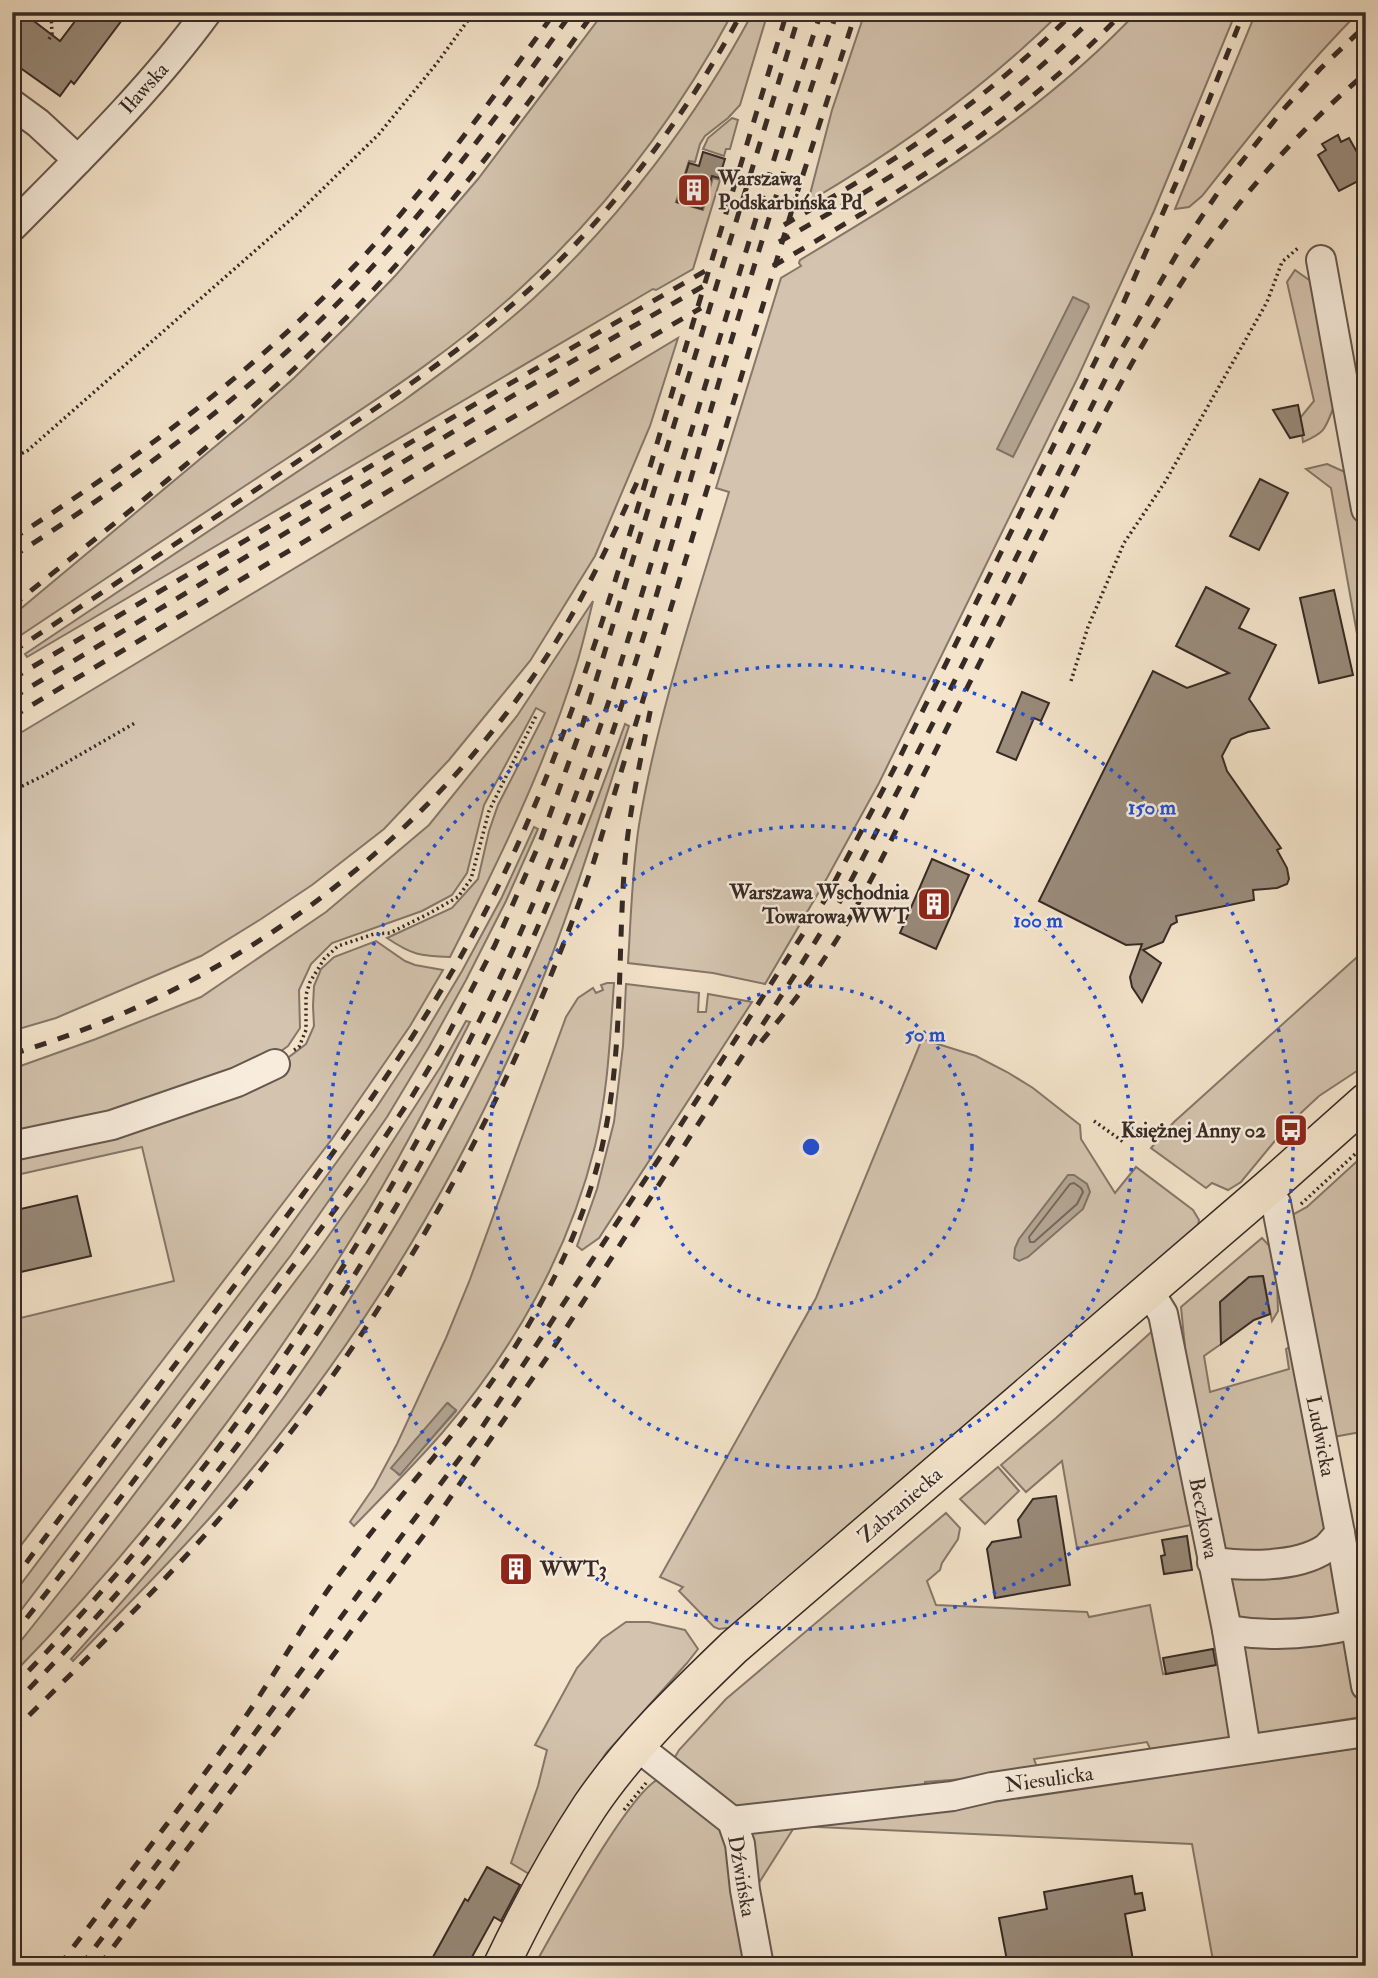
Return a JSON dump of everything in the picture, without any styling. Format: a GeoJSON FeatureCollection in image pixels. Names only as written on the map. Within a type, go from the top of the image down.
{"type":"FeatureCollection","features":[{"type":"Feature","properties":{"kind":"main road","name":"Zabraniecka"},"geometry":{"type":"LineString","coordinates":[[501,1966],[555,1864],[590,1807],[649,1756],[683,1696],[734,1647],[1148,1292],[1273,1203],[1366,1101]]}},
{"type":"Feature","properties":{"kind":"street","name":"Iławska"},"geometry":{"type":"LineString","coordinates":[[12,227],[160,72],[207,12]]}},
{"type":"Feature","properties":{"kind":"street"},"geometry":{"type":"LineString","coordinates":[[12,104],[38,123],[78,160]]}},
{"type":"Feature","properties":{"kind":"street"},"geometry":{"type":"LineString","coordinates":[[1321,260],[1366,509]]}},
{"type":"Feature","properties":{"kind":"street"},"geometry":{"type":"LineString","coordinates":[[12,1146],[112,1125],[237,1082],[275,1064]]}},
{"type":"Feature","properties":{"kind":"street","name":"Ludwicka"},"geometry":{"type":"LineString","coordinates":[[1273,1203],[1340,1533],[1366,1686]]}},
{"type":"Feature","properties":{"kind":"street","name":"Beczkowa"},"geometry":{"type":"LineString","coordinates":[[1148,1292],[1163,1314],[1227,1630],[1246,1749]]}},
{"type":"Feature","properties":{"kind":"street"},"geometry":{"type":"LineString","coordinates":[[1212,1562],[1239,1566],[1307,1558],[1326,1548],[1340,1533]]}},
{"type":"Feature","properties":{"kind":"street"},"geometry":{"type":"LineString","coordinates":[[1227,1630],[1292,1635],[1328,1631],[1355,1624]]}},
{"type":"Feature","properties":{"kind":"street","name":"Niesulicka"},"geometry":{"type":"LineString","coordinates":[[732,1821],[953,1796],[992,1787],[1366,1731]]}},
{"type":"Feature","properties":{"kind":"street","name":"Dźwińska"},"geometry":{"type":"LineString","coordinates":[[649,1756],[732,1821],[740,1844],[745,1890],[759,1966]]}},
{"type":"Feature","properties":{"kind":"path"},"geometry":{"type":"LineString","coordinates":[[49,39],[52,34],[51,12]]}},
{"type":"Feature","properties":{"kind":"path"},"geometry":{"type":"LineString","coordinates":[[12,458],[27,451],[298,215],[379,134],[437,63],[474,12]]}},
{"type":"Feature","properties":{"kind":"path"},"geometry":{"type":"LineString","coordinates":[[1071,681],[1088,627],[1124,543],[1165,482],[1267,302],[1282,262],[1297,248],[1317,254],[1321,260]]}},
{"type":"Feature","properties":{"kind":"path"},"geometry":{"type":"LineString","coordinates":[[275,1064],[299,1047],[306,1030],[306,995],[310,982],[324,959],[338,946],[374,934],[390,933],[428,914],[458,897],[471,880],[489,811],[537,714]]}},
{"type":"Feature","properties":{"kind":"path"},"geometry":{"type":"LineString","coordinates":[[12,791],[135,723]]}},
{"type":"Feature","properties":{"kind":"path"},"geometry":{"type":"LineString","coordinates":[[1094,1121],[1125,1143]]}},
{"type":"Feature","properties":{"kind":"path"},"geometry":{"type":"LineString","coordinates":[[1273,1203],[1301,1204],[1366,1144]]}},
{"type":"Feature","properties":{"kind":"path"},"geometry":{"type":"LineString","coordinates":[[618,1818],[649,1756]]}},
{"type":"Feature","properties":{"kind":"shaded area"},"geometry":{"type":"Polygon","coordinates":[[[604,12],[733,12],[666,122],[613,190],[556,254],[469,332],[379,398],[12,641],[12,616],[248,419],[294,378],[396,275],[478,179],[604,12]]]}},
{"type":"Feature","properties":{"kind":"shaded area"},"geometry":{"type":"Polygon","coordinates":[[[753,12],[768,12],[740,105],[705,136],[695,162],[689,161],[676,202],[703,210],[713,178],[720,180],[693,269],[656,290],[653,289],[27,657],[25,654],[403,401],[533,299],[596,235],[655,165],[708,90],[753,12]]]}},
{"type":"Feature","properties":{"kind":"shaded area"},"geometry":{"type":"Polygon","coordinates":[[[865,12],[1061,12],[1003,65],[941,115],[808,202],[832,110],[865,12]]]}},
{"type":"Feature","properties":{"kind":"shaded area"},"geometry":{"type":"Polygon","coordinates":[[[1137,12],[1236,12],[1154,211],[1078,377],[879,783],[765,984],[713,973],[628,963],[639,825],[656,741],[729,492],[716,488],[781,278],[801,266],[800,260],[934,177],[1019,117],[1099,50],[1137,12]]]}},
{"type":"Feature","properties":{"kind":"shaded area"},"geometry":{"type":"Polygon","coordinates":[[[1256,12],[1359,12],[1297,79],[1202,196],[1189,207],[1175,209],[1256,12]]]}},
{"type":"Feature","properties":{"kind":"shaded area"},"geometry":{"type":"Polygon","coordinates":[[[732,118],[738,120],[730,149],[726,149],[724,156],[703,149],[708,138],[732,118]]]}},
{"type":"Feature","properties":{"kind":"shaded area"},"geometry":{"type":"Polygon","coordinates":[[[1295,270],[1312,282],[1334,406],[1324,429],[1303,442],[1300,418],[1314,401],[1287,282],[1295,270]]]}},
{"type":"Feature","properties":{"kind":"shaded area"},"geometry":{"type":"Polygon","coordinates":[[[678,338],[650,426],[595,556],[530,661],[449,760],[384,829],[312,885],[201,956],[56,1018],[12,1031],[12,738],[678,338]]]}},
{"type":"Feature","properties":{"kind":"shaded area"},"geometry":{"type":"Polygon","coordinates":[[[1327,464],[1345,472],[1351,480],[1366,560],[1366,684],[1331,488],[1306,469],[1327,464]]]}},
{"type":"Feature","properties":{"kind":"shaded area"},"geometry":{"type":"Polygon","coordinates":[[[593,601],[577,663],[551,739],[503,849],[450,957],[417,954],[387,938],[452,908],[478,879],[498,805],[545,713],[536,708],[484,805],[467,873],[452,895],[422,911],[332,943],[311,964],[299,990],[300,1028],[288,1046],[274,1056],[105,1115],[12,1137],[12,1069],[201,997],[326,912],[429,825],[517,716],[593,601]]]}},
{"type":"Feature","properties":{"kind":"shaded area"},"geometry":{"type":"Polygon","coordinates":[[[625,724],[629,726],[585,863],[535,998],[505,1066],[437,1199],[358,1326],[270,1447],[186,1544],[73,1661],[71,1659],[163,1554],[237,1461],[320,1345],[396,1224],[466,1099],[516,997],[566,881],[625,724]]]}},
{"type":"Feature","properties":{"kind":"shaded area"},"geometry":{"type":"Polygon","coordinates":[[[534,827],[538,829],[506,901],[466,980],[387,1117],[291,1255],[12,1622],[12,1596],[277,1244],[376,1108],[419,1043],[502,897],[534,827]]]}},
{"type":"Feature","properties":{"kind":"shaded area"},"geometry":{"type":"Polygon","coordinates":[[[376,941],[405,961],[443,970],[410,1026],[332,1139],[12,1557],[12,1320],[174,1281],[142,1147],[12,1176],[12,1156],[269,1072],[306,1044],[314,1026],[314,986],[321,969],[334,957],[376,941]]]}},
{"type":"Feature","properties":{"kind":"shaded area"},"geometry":{"type":"Polygon","coordinates":[[[1366,949],[1362,987],[1366,998],[1366,1065],[1319,1096],[1288,1125],[1241,1182],[1228,1190],[1212,1183],[1206,1188],[1151,1148],[1174,1122],[1366,949]]]}},
{"type":"Feature","properties":{"kind":"shaded area"},"geometry":{"type":"Polygon","coordinates":[[[614,983],[603,1105],[584,1185],[554,1262],[515,1334],[468,1401],[421,1457],[354,1526],[350,1522],[374,1487],[397,1444],[446,1338],[566,1017],[578,998],[593,988],[596,993],[603,990],[601,985],[614,983]],[[448,1403],[392,1468],[399,1475],[456,1411],[448,1403]]]}},
{"type":"Feature","properties":{"kind":"shaded area"},"geometry":{"type":"Polygon","coordinates":[[[626,984],[699,993],[698,1012],[706,1012],[708,994],[752,1002],[599,1238],[582,1250],[577,1246],[597,1189],[614,1122],[623,1046],[626,984]]]}},
{"type":"Feature","properties":{"kind":"shaded area"},"geometry":{"type":"Polygon","coordinates":[[[466,1021],[470,1022],[384,1183],[353,1236],[277,1352],[237,1409],[151,1519],[12,1675],[12,1652],[315,1255],[366,1183],[441,1066],[466,1021]]]}},
{"type":"Feature","properties":{"kind":"shaded area"},"geometry":{"type":"Polygon","coordinates":[[[922,1039],[976,1056],[1033,1088],[1080,1125],[1081,1139],[1115,1193],[1136,1167],[1193,1210],[1199,1220],[1197,1232],[736,1627],[719,1629],[679,1591],[683,1587],[660,1577],[816,1298],[922,1039]]]}},
{"type":"Feature","properties":{"kind":"shaded area"},"geometry":{"type":"Polygon","coordinates":[[[1366,1153],[1366,1415],[1360,1416],[1361,1432],[1333,1437],[1292,1215],[1307,1207],[1366,1153]]]}},
{"type":"Feature","properties":{"kind":"shaded area"},"geometry":{"type":"Polygon","coordinates":[[[1262,1238],[1276,1253],[1278,1311],[1272,1321],[1263,1276],[1249,1277],[1221,1302],[1221,1344],[1204,1356],[1210,1392],[1289,1369],[1286,1349],[1295,1344],[1326,1534],[1307,1552],[1222,1554],[1189,1388],[1181,1307],[1262,1238]]]}},
{"type":"Feature","properties":{"kind":"shaded area"},"geometry":{"type":"Polygon","coordinates":[[[1158,1326],[1196,1524],[1077,1548],[1062,1461],[1026,1492],[1001,1465],[1158,1326]]]}},
{"type":"Feature","properties":{"kind":"shaded area"},"geometry":{"type":"Polygon","coordinates":[[[998,1467],[1019,1491],[985,1524],[960,1499],[998,1467]]]}},
{"type":"Feature","properties":{"kind":"shaded area"},"geometry":{"type":"Polygon","coordinates":[[[946,1513],[960,1528],[958,1539],[940,1570],[927,1581],[936,1605],[1087,1612],[1089,1617],[1150,1605],[1163,1674],[1222,1664],[1236,1737],[1151,1751],[1147,1742],[1034,1759],[1039,1773],[925,1782],[926,1793],[740,1810],[684,1768],[675,1757],[679,1750],[726,1699],[946,1513]]]}},
{"type":"Feature","properties":{"kind":"shaded area"},"geometry":{"type":"Polygon","coordinates":[[[1335,1556],[1341,1617],[1246,1623],[1234,1615],[1227,1580],[1232,1574],[1335,1556]]]}},
{"type":"Feature","properties":{"kind":"shaded area"},"geometry":{"type":"Polygon","coordinates":[[[626,1622],[649,1622],[685,1630],[698,1649],[606,1753],[529,1874],[511,1863],[538,1786],[547,1750],[535,1745],[577,1668],[602,1639],[626,1622]]]}},
{"type":"Feature","properties":{"kind":"shaded area"},"geometry":{"type":"Polygon","coordinates":[[[1345,1636],[1361,1717],[1252,1735],[1241,1640],[1345,1636]]]}},
{"type":"Feature","properties":{"kind":"shaded area"},"geometry":{"type":"Polygon","coordinates":[[[1366,1747],[1366,1966],[1214,1966],[1192,1844],[795,1826],[1366,1747]]]}},
{"type":"Feature","properties":{"kind":"shaded area"},"geometry":{"type":"Polygon","coordinates":[[[661,1778],[723,1831],[754,1966],[534,1966],[613,1833],[648,1787],[661,1778]]]}},
{"type":"Feature","properties":{"kind":"shaded area"},"geometry":{"type":"Polygon","coordinates":[[[795,1826],[757,1886],[749,1837],[753,1828],[795,1826]]]}},
{"type":"Feature","properties":{"kind":"water"},"geometry":{"type":"Polygon","coordinates":[[[1073,297],[1089,307],[1013,457],[997,449],[1073,297]]]}},
{"type":"Feature","properties":{"kind":"water"},"geometry":{"type":"Polygon","coordinates":[[[1068,1175],[1074,1175],[1087,1184],[1090,1192],[1083,1209],[1028,1257],[1019,1261],[1014,1258],[1019,1239],[1068,1175]]]}},
{"type":"Feature","properties":{"kind":"water"},"geometry":{"type":"Polygon","coordinates":[[[447,1403],[456,1410],[400,1475],[391,1468],[447,1403]]]}},
{"type":"Feature","properties":{"kind":"building"},"geometry":{"type":"Polygon","coordinates":[[[12,12],[22,12],[60,41],[82,12],[128,12],[74,84],[71,81],[60,96],[12,62],[12,12]]]}},
{"type":"Feature","properties":{"kind":"building"},"geometry":{"type":"Polygon","coordinates":[[[1338,135],[1341,142],[1349,138],[1366,168],[1366,177],[1339,191],[1318,155],[1326,150],[1322,144],[1338,135]]]}},
{"type":"Feature","properties":{"kind":"building","name":"Warszawa Podskarbińska Pd"},"geometry":{"type":"Polygon","coordinates":[[[703,152],[725,159],[719,178],[712,176],[702,209],[677,202],[689,163],[699,166],[703,152]]]}},
{"type":"Feature","properties":{"kind":"building"},"geometry":{"type":"Polygon","coordinates":[[[1298,405],[1304,435],[1290,438],[1273,410],[1298,405]]]}},
{"type":"Feature","properties":{"kind":"building"},"geometry":{"type":"Polygon","coordinates":[[[1260,479],[1288,493],[1259,550],[1230,536],[1260,479]]]}},
{"type":"Feature","properties":{"kind":"building"},"geometry":{"type":"Polygon","coordinates":[[[1206,587],[1249,609],[1239,628],[1276,645],[1249,699],[1269,728],[1231,739],[1222,756],[1227,771],[1281,848],[1277,850],[1287,868],[1289,879],[1287,884],[1277,888],[1253,890],[1254,900],[1176,916],[1177,922],[1171,925],[1163,942],[1143,950],[1161,963],[1142,1002],[1132,987],[1130,977],[1142,944],[1126,945],[1039,901],[1153,671],[1187,688],[1229,673],[1176,646],[1206,587]]]}},
{"type":"Feature","properties":{"kind":"building"},"geometry":{"type":"Polygon","coordinates":[[[1334,590],[1353,675],[1319,683],[1300,598],[1334,590]]]}},
{"type":"Feature","properties":{"kind":"building"},"geometry":{"type":"Polygon","coordinates":[[[1022,692],[1049,703],[1041,721],[1034,718],[1016,760],[997,752],[1022,692]]]}},
{"type":"Feature","properties":{"kind":"building","name":"Warszawa Wschodnia Towarowa WWT"},"geometry":{"type":"Polygon","coordinates":[[[932,859],[969,875],[936,949],[900,933],[932,859]]]}},
{"type":"Feature","properties":{"kind":"building"},"geometry":{"type":"Polygon","coordinates":[[[77,1196],[91,1256],[12,1274],[12,1211],[77,1196]]]}},
{"type":"Feature","properties":{"kind":"building"},"geometry":{"type":"Polygon","coordinates":[[[1263,1276],[1270,1314],[1254,1320],[1221,1344],[1220,1302],[1249,1277],[1263,1276]]]}},
{"type":"Feature","properties":{"kind":"building"},"geometry":{"type":"Polygon","coordinates":[[[1056,1496],[1070,1585],[995,1598],[987,1549],[992,1542],[1021,1537],[1018,1520],[1033,1499],[1056,1496]]]}},
{"type":"Feature","properties":{"kind":"building"},"geometry":{"type":"Polygon","coordinates":[[[1187,1536],[1192,1570],[1164,1574],[1161,1556],[1165,1555],[1162,1540],[1187,1536]]]}},
{"type":"Feature","properties":{"kind":"building"},"geometry":{"type":"Polygon","coordinates":[[[1213,1649],[1216,1665],[1166,1674],[1163,1658],[1213,1649]]]}},
{"type":"Feature","properties":{"kind":"building"},"geometry":{"type":"Polygon","coordinates":[[[487,1867],[520,1885],[501,1921],[494,1917],[467,1966],[428,1966],[465,1899],[468,1901],[487,1867]]]}},
{"type":"Feature","properties":{"kind":"building"},"geometry":{"type":"Polygon","coordinates":[[[1132,1876],[1135,1894],[1142,1893],[1145,1910],[1125,1914],[1134,1966],[1008,1966],[999,1918],[1047,1909],[1044,1892],[1132,1876]]]}},
{"type":"Feature","properties":{"kind":"railway"},"geometry":{"type":"LineString","coordinates":[[12,539],[106,476],[196,409],[282,337],[323,298],[388,229],[438,169],[555,12]]}},
{"type":"Feature","properties":{"kind":"railway"},"geometry":{"type":"LineString","coordinates":[[12,557],[89,506],[202,424],[273,364],[344,297],[447,180],[572,12]]}},
{"type":"Feature","properties":{"kind":"railway"},"geometry":{"type":"LineString","coordinates":[[12,606],[260,401],[337,327],[407,253],[472,175],[594,12]]}},
{"type":"Feature","properties":{"kind":"railway"},"geometry":{"type":"LineString","coordinates":[[12,652],[384,402],[447,357],[508,308],[565,255],[639,170],[684,109],[742,12]]}},
{"type":"Feature","properties":{"kind":"railway"},"geometry":{"type":"LineString","coordinates":[[12,1582],[373,1096],[458,961],[512,858],[560,743],[601,626],[787,12]]}},
{"type":"Feature","properties":{"kind":"railway"},"geometry":{"type":"LineString","coordinates":[[12,1637],[132,1483],[351,1188],[441,1048],[495,945],[540,842],[583,723],[800,12]]}},
{"type":"Feature","properties":{"kind":"railway"},"geometry":{"type":"LineString","coordinates":[[12,1688],[91,1604],[165,1516],[235,1425],[302,1330],[364,1233],[421,1134],[474,1031],[548,868],[613,689],[821,12]]}},
{"type":"Feature","properties":{"kind":"railway"},"geometry":{"type":"LineString","coordinates":[[12,1706],[104,1608],[190,1506],[271,1399],[347,1287],[416,1172],[479,1053],[536,931],[586,807],[624,699],[764,234],[837,12]]}},
{"type":"Feature","properties":{"kind":"railway"},"geometry":{"type":"LineString","coordinates":[[12,1732],[112,1634],[208,1532],[321,1393],[415,1250],[496,1100],[564,942],[594,861],[798,190],[856,12]]}},
{"type":"Feature","properties":{"kind":"railway"},"geometry":{"type":"LineString","coordinates":[[784,225],[874,172],[936,130],[1007,74],[1074,12]]}},
{"type":"Feature","properties":{"kind":"railway"},"geometry":{"type":"LineString","coordinates":[[779,242],[877,185],[957,133],[1020,84],[1099,12]]}},
{"type":"Feature","properties":{"kind":"railway"},"geometry":{"type":"LineString","coordinates":[[773,266],[867,211],[958,152],[1044,87],[1123,12]]}},
{"type":"Feature","properties":{"kind":"railway"},"geometry":{"type":"LineString","coordinates":[[81,1966],[477,1435],[826,898],[895,767],[1119,313],[1176,183],[1244,12]]}},
{"type":"Feature","properties":{"kind":"railway"},"geometry":{"type":"LineString","coordinates":[[99,1966],[432,1524],[548,1356],[842,898],[946,698],[1114,362],[1178,252],[1223,185],[1282,111],[1320,69],[1366,25]]}},
{"type":"Feature","properties":{"kind":"railway"},"geometry":{"type":"LineString","coordinates":[[761,1042],[817,970],[868,885],[1085,451],[1159,317],[1242,200],[1289,146],[1366,73]]}},
{"type":"Feature","properties":{"kind":"railway"},"geometry":{"type":"LineString","coordinates":[[12,679],[712,267]]}},
{"type":"Feature","properties":{"kind":"railway"},"geometry":{"type":"LineString","coordinates":[[12,698],[524,389],[707,284]]}},
{"type":"Feature","properties":{"kind":"railway"},"geometry":{"type":"LineString","coordinates":[[12,717],[472,441],[701,308]]}},
{"type":"Feature","properties":{"kind":"railway"},"geometry":{"type":"LineString","coordinates":[[12,1054],[91,1027],[167,993],[240,953],[309,906],[374,855],[434,797],[489,735],[539,668],[593,576],[638,480]]}},
{"type":"Feature","properties":{"kind":"railway"},"geometry":{"type":"LineString","coordinates":[[59,1966],[241,1723],[341,1572],[484,1393],[522,1336],[555,1276],[593,1181],[610,1104],[618,1028],[626,851],[635,787],[652,702]]}},
{"type":"Feature","properties":{"kind":"place","name":"Warszawa Podskarbińska Pd"},"geometry":{"type":"Point","coordinates":[694,190]}},
{"type":"Feature","properties":{"kind":"place","name":"Warszawa Wschodnia Towarowa WWT"},"geometry":{"type":"Point","coordinates":[934,904]}},
{"type":"Feature","properties":{"kind":"place","name":"Księżnej Anny 02"},"geometry":{"type":"Point","coordinates":[1291,1130]}},
{"type":"Feature","properties":{"kind":"place","name":"WWT3"},"geometry":{"type":"Point","coordinates":[516,1569]}}]}
